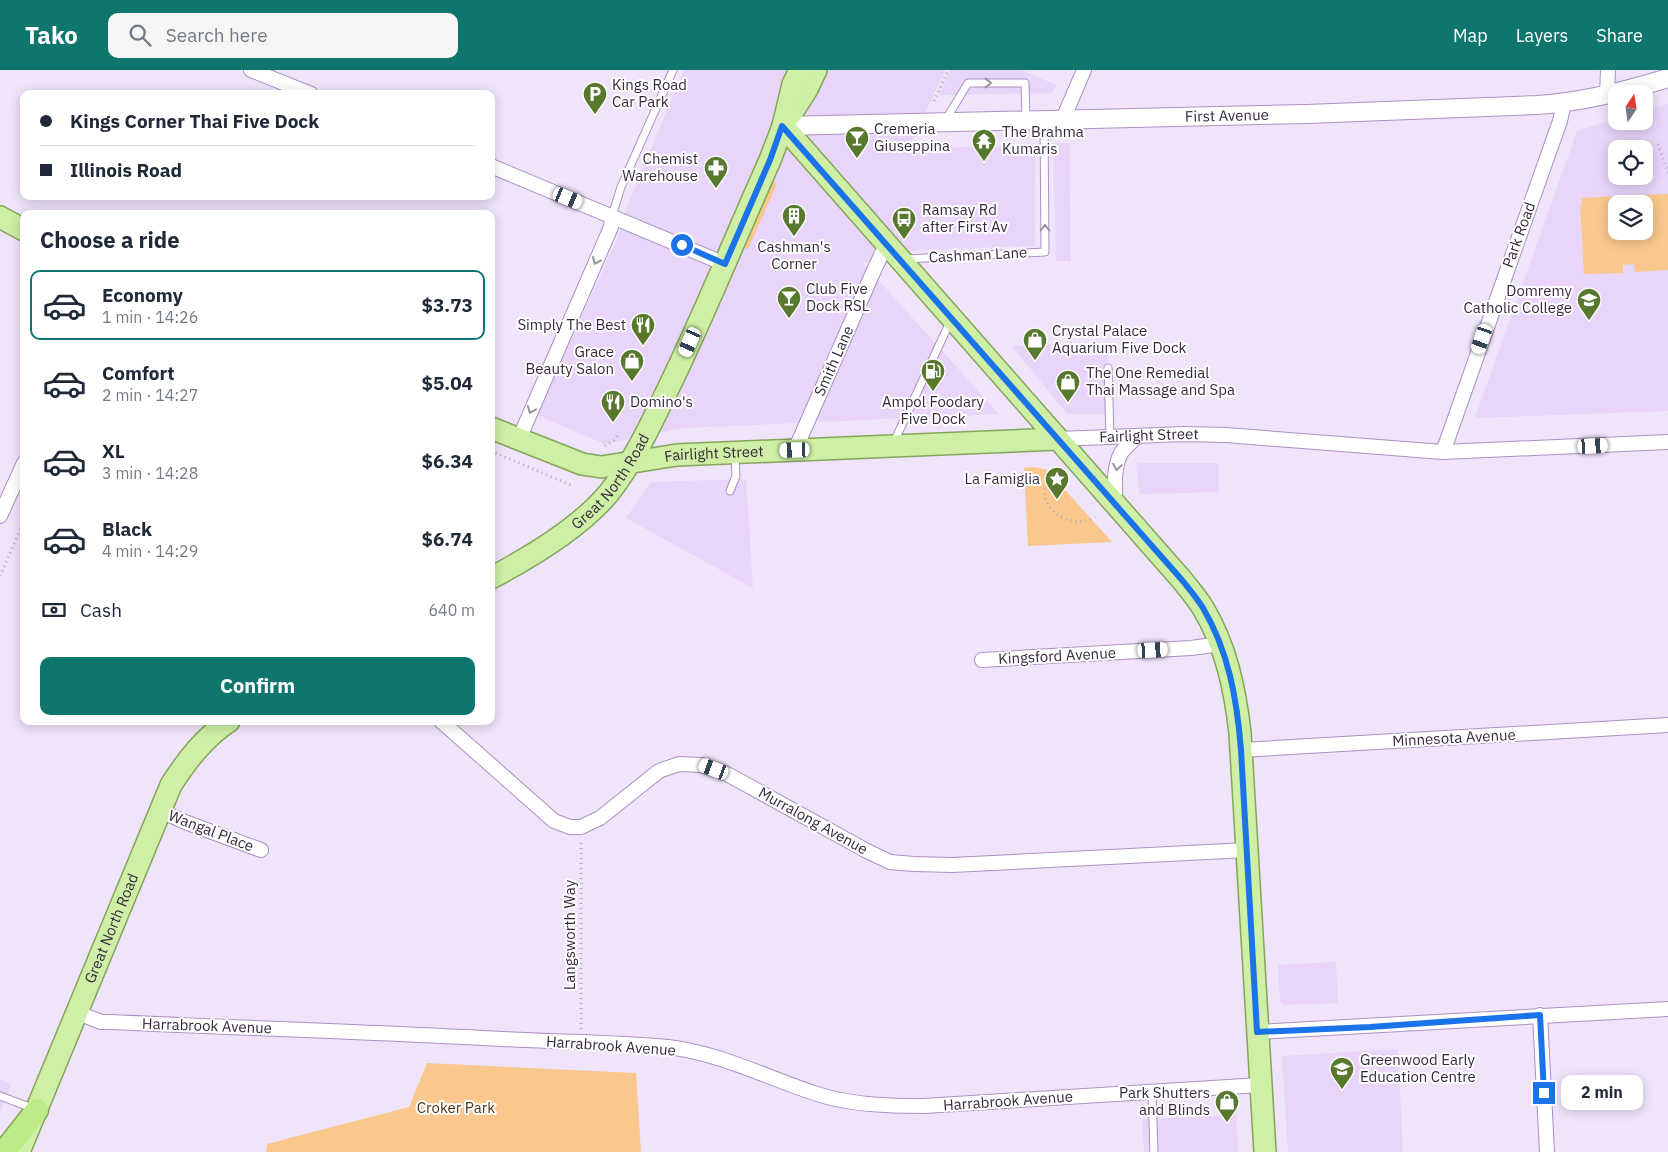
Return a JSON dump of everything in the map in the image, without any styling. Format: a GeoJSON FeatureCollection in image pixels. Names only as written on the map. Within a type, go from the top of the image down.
{"type":"FeatureCollection","features":[{"type":"Feature","properties":{"kind":"highway"},"geometry":{"type":"LineString","coordinates":[[4,1152],[38,1110]]}},
{"type":"Feature","properties":{"kind":"main road","name":"Great North Road"},"geometry":{"type":"LineString","coordinates":[[495,576],[550,542],[581,520],[608,494],[630,462],[683,358],[725,264],[770,160],[782,126],[793,84],[800,70]]}},
{"type":"Feature","properties":{"kind":"main road","name":"Great North Road"},"geometry":{"type":"LineString","coordinates":[[782,126],[807,89],[816,70]]}},
{"type":"Feature","properties":{"kind":"main road"},"geometry":{"type":"LineString","coordinates":[[782,126],[1182,580],[1203,607],[1221,644],[1231,677],[1238,713],[1265,1152]]}},
{"type":"Feature","properties":{"kind":"main road"},"geometry":{"type":"LineString","coordinates":[[0,217],[20,228]]}},
{"type":"Feature","properties":{"kind":"main road","name":"Fairlight Street"},"geometry":{"type":"LineString","coordinates":[[495,430],[582,464],[601,467],[676,455],[1058,439]]}},
{"type":"Feature","properties":{"kind":"main road","name":"Great North Road"},"geometry":{"type":"LineString","coordinates":[[19,1152],[171,785],[199,746],[223,725]]}},
{"type":"Feature","properties":{"kind":"street"},"geometry":{"type":"LineString","coordinates":[[251,70],[301,90]]}},
{"type":"Feature","properties":{"kind":"street"},"geometry":{"type":"LineString","coordinates":[[1062,119],[1084,70]]}},
{"type":"Feature","properties":{"kind":"street"},"geometry":{"type":"LineString","coordinates":[[1607,96],[1608,70]]}},
{"type":"Feature","properties":{"kind":"street","name":"First Avenue"},"geometry":{"type":"LineString","coordinates":[[782,126],[1307,114],[1564,103],[1607,96],[1668,78]]}},
{"type":"Feature","properties":{"kind":"street","name":"Park Road"},"geometry":{"type":"LineString","coordinates":[[1443,452],[1560,121],[1564,103]]}},
{"type":"Feature","properties":{"kind":"street"},"geometry":{"type":"LineString","coordinates":[[495,168],[725,264]]}},
{"type":"Feature","properties":{"kind":"street"},"geometry":{"type":"LineString","coordinates":[[519,439],[611,228],[612,216]]}},
{"type":"Feature","properties":{"kind":"street","name":"Smith Lane"},"geometry":{"type":"LineString","coordinates":[[795,450],[875,268],[892,252]]}},
{"type":"Feature","properties":{"kind":"street","name":"Fairlight Street"},"geometry":{"type":"LineString","coordinates":[[1058,439],[1184,434],[1226,435],[1443,452],[1668,442]]}},
{"type":"Feature","properties":{"kind":"street"},"geometry":{"type":"LineString","coordinates":[[1115,505],[1118,459],[1122,451],[1138,436]]}},
{"type":"Feature","properties":{"kind":"street"},"geometry":{"type":"LineString","coordinates":[[0,516],[20,472]]}},
{"type":"Feature","properties":{"kind":"street","name":"Kingsford Avenue"},"geometry":{"type":"LineString","coordinates":[[982,660],[1191,648],[1221,644]]}},
{"type":"Feature","properties":{"kind":"street"},"geometry":{"type":"LineString","coordinates":[[446,725],[554,821],[570,827],[581,827]]}},
{"type":"Feature","properties":{"kind":"street","name":"Minnesota Avenue"},"geometry":{"type":"LineString","coordinates":[[1241,750],[1668,725]]}},
{"type":"Feature","properties":{"kind":"street","name":"Murralong Avenue"},"geometry":{"type":"LineString","coordinates":[[581,827],[600,818],[659,770],[679,764],[702,764],[727,774],[867,852],[890,862],[952,865],[1247,850]]}},
{"type":"Feature","properties":{"kind":"street","name":"Wangal Place"},"geometry":{"type":"LineString","coordinates":[[160,811],[261,850]]}},
{"type":"Feature","properties":{"kind":"street"},"geometry":{"type":"LineString","coordinates":[[1257,1032],[1370,1027],[1668,1008]]}},
{"type":"Feature","properties":{"kind":"street","name":"Harrabrook Avenue"},"geometry":{"type":"LineString","coordinates":[[76,1012],[101,1022],[670,1048],[714,1057],[818,1094],[844,1101],[886,1106],[934,1105],[1260,1085]]}},
{"type":"Feature","properties":{"kind":"street"},"geometry":{"type":"LineString","coordinates":[[1540,1015],[1547,1152]]}},
{"type":"Feature","properties":{"kind":"lane"},"geometry":{"type":"LineString","coordinates":[[612,216],[621,187],[673,70]]}},
{"type":"Feature","properties":{"kind":"lane"},"geometry":{"type":"LineString","coordinates":[[944,122],[968,82],[1025,83],[1026,120]]}},
{"type":"Feature","properties":{"kind":"lane","name":"Cashman Lane"},"geometry":{"type":"LineString","coordinates":[[892,252],[938,257],[1045,252],[1044,120]]}},
{"type":"Feature","properties":{"kind":"lane"},"geometry":{"type":"LineString","coordinates":[[932,250],[938,257]]}},
{"type":"Feature","properties":{"kind":"lane"},"geometry":{"type":"LineString","coordinates":[[892,447],[951,320]]}},
{"type":"Feature","properties":{"kind":"lane"},"geometry":{"type":"LineString","coordinates":[[1108,368],[1110,437]]}},
{"type":"Feature","properties":{"kind":"lane"},"geometry":{"type":"LineString","coordinates":[[730,491],[736,476],[735,453]]}},
{"type":"Feature","properties":{"kind":"lane"},"geometry":{"type":"LineString","coordinates":[[1152,1092],[1154,1152]]}},
{"type":"Feature","properties":{"kind":"lane"},"geometry":{"type":"LineString","coordinates":[[0,1096],[38,1110]]}},
{"type":"Feature","properties":{"kind":"path"},"geometry":{"type":"LineString","coordinates":[[934,101],[948,70]]}},
{"type":"Feature","properties":{"kind":"path"},"geometry":{"type":"LineString","coordinates":[[1658,144],[1668,173]]}},
{"type":"Feature","properties":{"kind":"path"},"geometry":{"type":"LineString","coordinates":[[604,446],[614,440],[619,434]]}},
{"type":"Feature","properties":{"kind":"path"},"geometry":{"type":"LineString","coordinates":[[495,454],[574,486]]}},
{"type":"Feature","properties":{"kind":"path"},"geometry":{"type":"LineString","coordinates":[[1056,472],[1050,477],[1044,491],[1045,502],[1048,507],[1058,514],[1080,522],[1086,522],[1095,516]]}},
{"type":"Feature","properties":{"kind":"path"},"geometry":{"type":"LineString","coordinates":[[0,576],[20,530]]}},
{"type":"Feature","properties":{"kind":"path","name":"Langsworth Way"},"geometry":{"type":"LineString","coordinates":[[581,827],[581,1043]]}},
{"type":"Feature","properties":{"kind":"shaded area"},"geometry":{"type":"Polygon","coordinates":[[[684,70],[945,70],[909,148],[1035,146],[1035,246],[918,250],[863,263],[999,414],[682,428],[605,444],[537,415],[617,239],[629,202],[684,70]]]}},
{"type":"Feature","properties":{"kind":"shaded area"},"geometry":{"type":"Polygon","coordinates":[[[950,70],[1021,70],[1056,85],[1052,93],[939,95],[950,70]]]}},
{"type":"Feature","properties":{"kind":"shaded area","name":"Domremy Catholic College"},"geometry":{"type":"Polygon","coordinates":[[[1668,104],[1668,411],[1475,418],[1577,131],[1608,121],[1608,130],[1653,130],[1653,108],[1668,104]]]}},
{"type":"Feature","properties":{"kind":"shaded area"},"geometry":{"type":"Polygon","coordinates":[[[1053,143],[1069,143],[1071,261],[1056,261],[1053,143]]]}},
{"type":"Feature","properties":{"kind":"shaded area"},"geometry":{"type":"Polygon","coordinates":[[[1108,343],[1110,414],[1067,414],[1012,346],[1108,343]]]}},
{"type":"Feature","properties":{"kind":"shaded area"},"geometry":{"type":"Polygon","coordinates":[[[1138,463],[1218,463],[1219,492],[1140,494],[1136,467],[1138,463]]]}},
{"type":"Feature","properties":{"kind":"shaded area"},"geometry":{"type":"Polygon","coordinates":[[[746,479],[753,588],[626,518],[651,482],[746,479]]]}},
{"type":"Feature","properties":{"kind":"shaded area"},"geometry":{"type":"Polygon","coordinates":[[[1336,962],[1338,1003],[1284,1005],[1280,1001],[1278,965],[1336,962]]]}},
{"type":"Feature","properties":{"kind":"shaded area","name":"Greenwood Early Education Centre"},"geometry":{"type":"Polygon","coordinates":[[[1398,1049],[1403,1152],[1288,1152],[1282,1056],[1398,1049]]]}},
{"type":"Feature","properties":{"kind":"shaded area"},"geometry":{"type":"Polygon","coordinates":[[[0,1079],[11,1084],[0,1113],[0,1079]]]}},
{"type":"Feature","properties":{"kind":"shaded area"},"geometry":{"type":"Polygon","coordinates":[[[1236,1115],[1238,1152],[1144,1152],[1142,1119],[1236,1115]]]}},
{"type":"Feature","properties":{"kind":"green space"},"geometry":{"type":"Polygon","coordinates":[[[773,182],[777,184],[748,249],[744,247],[773,182]]]}},
{"type":"Feature","properties":{"kind":"green space"},"geometry":{"type":"Polygon","coordinates":[[[1668,194],[1668,270],[1635,272],[1634,264],[1623,265],[1623,273],[1584,274],[1581,198],[1608,197],[1608,240],[1653,240],[1653,195],[1632,195],[1668,194]]]}},
{"type":"Feature","properties":{"kind":"green space"},"geometry":{"type":"Polygon","coordinates":[[[1035,467],[1047,470],[1112,542],[1028,546],[1024,468],[1035,467]]]}},
{"type":"Feature","properties":{"kind":"green space","name":"Croker Park"},"geometry":{"type":"Polygon","coordinates":[[[427,1063],[636,1073],[641,1152],[266,1152],[267,1144],[409,1107],[427,1063]]]}},
{"type":"Feature","properties":{"kind":"place","name":"Kings Road Car Park"},"geometry":{"type":"Point","coordinates":[595,115]}},
{"type":"Feature","properties":{"kind":"place","name":"Cremeria Giuseppina"},"geometry":{"type":"Point","coordinates":[857,159]}},
{"type":"Feature","properties":{"kind":"place","name":"The Brahma Kumaris"},"geometry":{"type":"Point","coordinates":[984,162]}},
{"type":"Feature","properties":{"kind":"place","name":"Chemist Warehouse"},"geometry":{"type":"Point","coordinates":[716,189]}},
{"type":"Feature","properties":{"kind":"place","name":"Cashman's Corner"},"geometry":{"type":"Point","coordinates":[794,237]}},
{"type":"Feature","properties":{"kind":"place","name":"Ramsay Rd after First Av"},"geometry":{"type":"Point","coordinates":[904,240]}},
{"type":"Feature","properties":{"kind":"place","name":"Club Five Dock RSL"},"geometry":{"type":"Point","coordinates":[789,319]}},
{"type":"Feature","properties":{"kind":"place","name":"Domremy Catholic College"},"geometry":{"type":"Point","coordinates":[1589,321]}},
{"type":"Feature","properties":{"kind":"place","name":"Simply The Best"},"geometry":{"type":"Point","coordinates":[643,346]}},
{"type":"Feature","properties":{"kind":"place","name":"Crystal Palace Aquarium Five Dock"},"geometry":{"type":"Point","coordinates":[1035,361]}},
{"type":"Feature","properties":{"kind":"place","name":"Grace Beauty Salon"},"geometry":{"type":"Point","coordinates":[632,382]}},
{"type":"Feature","properties":{"kind":"place","name":"Ampol Foodary Five Dock"},"geometry":{"type":"Point","coordinates":[933,392]}},
{"type":"Feature","properties":{"kind":"place","name":"The One Remedial Thai Massage and Spa"},"geometry":{"type":"Point","coordinates":[1068,403]}},
{"type":"Feature","properties":{"kind":"place","name":"Domino's"},"geometry":{"type":"Point","coordinates":[613,423]}},
{"type":"Feature","properties":{"kind":"place","name":"La Famiglia"},"geometry":{"type":"Point","coordinates":[1057,500]}},
{"type":"Feature","properties":{"kind":"place","name":"Greenwood Early Education Centre"},"geometry":{"type":"Point","coordinates":[1342,1090]}},
{"type":"Feature","properties":{"kind":"place","name":"Park Shutters and Blinds"},"geometry":{"type":"Point","coordinates":[1227,1123]}},
{"type":"Feature","properties":{"kind":"route"},"geometry":{"type":"LineString","coordinates":[[682,245],[725,264],[770,160],[782,126],[1182,580],[1203,607],[1225,656],[1238,713],[1257,1032],[1370,1027],[1540,1015],[1544,1093]]}}]}
